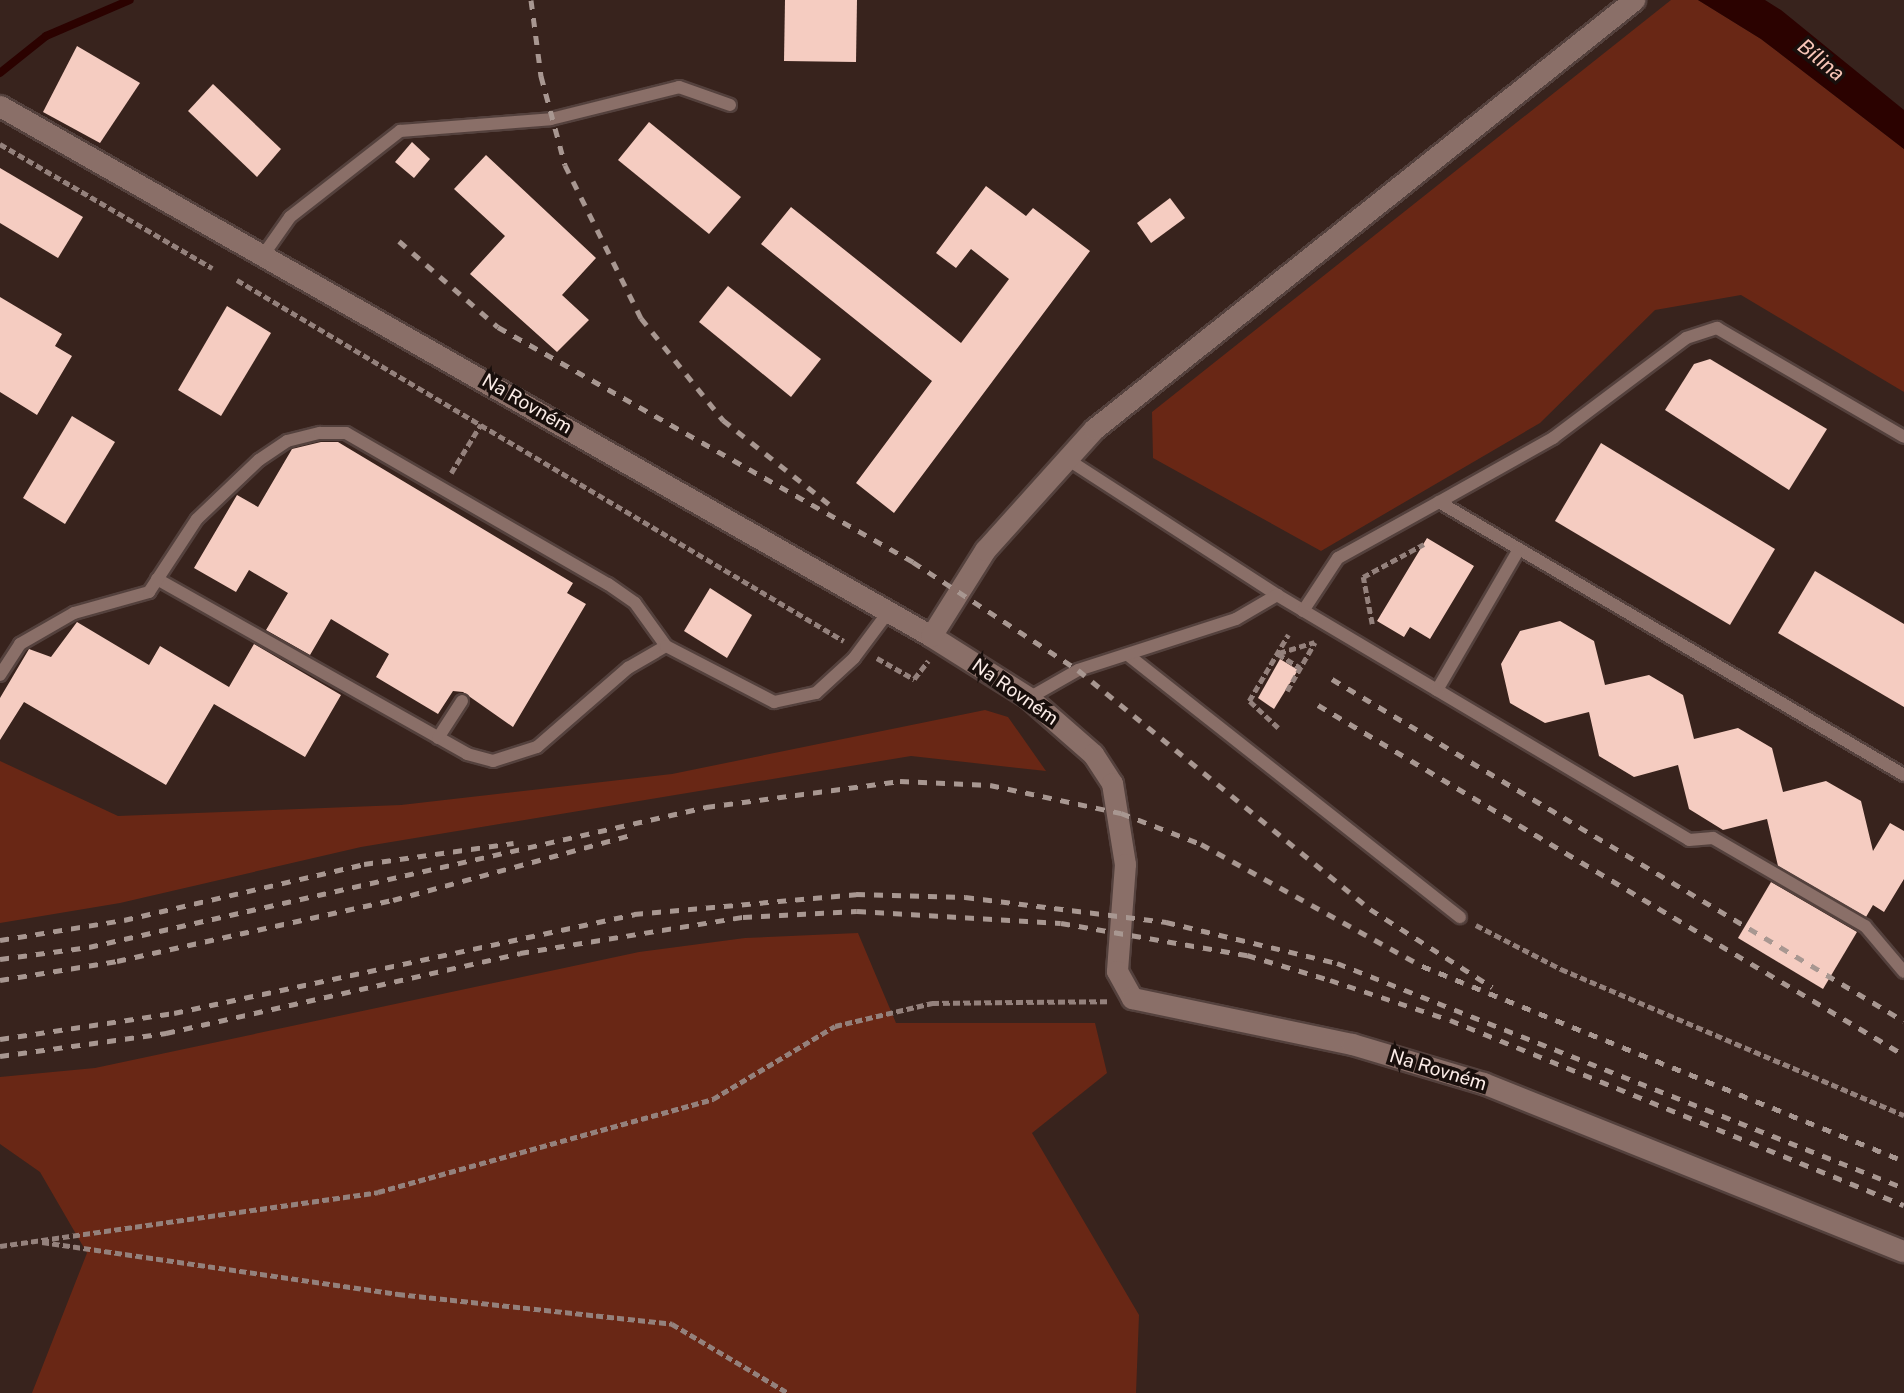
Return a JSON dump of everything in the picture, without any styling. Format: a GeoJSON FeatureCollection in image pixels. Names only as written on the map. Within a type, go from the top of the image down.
{"type":"FeatureCollection","features":[{"type":"Feature","properties":{"kind":"street"},"geometry":{"type":"LineString","coordinates":[[931,636],[985,550],[1094,429],[1628,5]]}},
{"type":"Feature","properties":{"kind":"street","name":"Na Rovném"},"geometry":{"type":"LineString","coordinates":[[5,109],[889,611],[1030,698],[1093,754],[1112,783],[1125,864],[1117,971],[1132,998],[1352,1044],[1483,1083],[1904,1251]]}},
{"type":"Feature","properties":{"kind":"lane"},"geometry":{"type":"LineString","coordinates":[[264,254],[290,216],[400,131],[551,119],[679,87],[730,105]]}},
{"type":"Feature","properties":{"kind":"lane"},"geometry":{"type":"LineString","coordinates":[[1303,611],[1338,558],[1553,438],[1686,338],[1717,328],[1904,437]]}},
{"type":"Feature","properties":{"kind":"lane"},"geometry":{"type":"LineString","coordinates":[[0,675],[20,644],[74,613],[149,592],[197,519],[259,460],[287,441],[346,433],[608,583],[635,603],[666,646],[774,702],[816,693],[854,658],[889,611]]}},
{"type":"Feature","properties":{"kind":"lane"},"geometry":{"type":"LineString","coordinates":[[1067,459],[1303,611],[1689,840],[1713,838],[1865,926],[1902,967]]}},
{"type":"Feature","properties":{"kind":"lane"},"geometry":{"type":"LineString","coordinates":[[1438,502],[1904,775]]}},
{"type":"Feature","properties":{"kind":"lane"},"geometry":{"type":"LineString","coordinates":[[1437,690],[1519,549]]}},
{"type":"Feature","properties":{"kind":"lane"},"geometry":{"type":"LineString","coordinates":[[157,579],[438,738],[493,761],[537,747],[628,668],[666,646]]}},
{"type":"Feature","properties":{"kind":"lane"},"geometry":{"type":"LineString","coordinates":[[1030,698],[1077,670],[1236,619],[1277,595]]}},
{"type":"Feature","properties":{"kind":"lane"},"geometry":{"type":"LineString","coordinates":[[1128,655],[1460,917]]}},
{"type":"Feature","properties":{"kind":"lane"},"geometry":{"type":"LineString","coordinates":[[438,738],[462,701]]}},
{"type":"Feature","properties":{"kind":"path"},"geometry":{"type":"LineString","coordinates":[[0,144],[212,268]]}},
{"type":"Feature","properties":{"kind":"path"},"geometry":{"type":"LineString","coordinates":[[237,280],[844,641]]}},
{"type":"Feature","properties":{"kind":"path"},"geometry":{"type":"LineString","coordinates":[[447,480],[481,424]]}},
{"type":"Feature","properties":{"kind":"path"},"geometry":{"type":"LineString","coordinates":[[1373,624],[1363,577],[1424,544]]}},
{"type":"Feature","properties":{"kind":"path"},"geometry":{"type":"LineString","coordinates":[[1278,728],[1249,701],[1288,635]]}},
{"type":"Feature","properties":{"kind":"path"},"geometry":{"type":"LineString","coordinates":[[1278,654],[1315,642],[1287,691]]}},
{"type":"Feature","properties":{"kind":"path"},"geometry":{"type":"LineString","coordinates":[[1278,654],[1300,668]]}},
{"type":"Feature","properties":{"kind":"path"},"geometry":{"type":"LineString","coordinates":[[875,656],[914,679],[929,661]]}},
{"type":"Feature","properties":{"kind":"path"},"geometry":{"type":"LineString","coordinates":[[1460,917],[1561,969],[1904,1115]]}},
{"type":"Feature","properties":{"kind":"path"},"geometry":{"type":"LineString","coordinates":[[0,1246],[378,1192],[713,1099],[835,1026],[932,1003],[1086,1005],[1132,998]]}},
{"type":"Feature","properties":{"kind":"path"},"geometry":{"type":"LineString","coordinates":[[37,1241],[385,1292],[672,1324],[788,1393]]}},
{"type":"Feature","properties":{"kind":"shaded area"},"geometry":{"type":"Polygon","coordinates":[[[1671,0],[1698,0],[1761,39],[1904,149],[1904,392],[1741,295],[1655,310],[1540,423],[1321,551],[1153,458],[1152,412],[1671,0]]]}},
{"type":"Feature","properties":{"kind":"shaded area"},"geometry":{"type":"Polygon","coordinates":[[[985,710],[1008,717],[1046,771],[911,756],[361,847],[120,903],[0,923],[0,761],[118,816],[401,805],[672,774],[985,710]]]}},
{"type":"Feature","properties":{"kind":"shaded area"},"geometry":{"type":"Polygon","coordinates":[[[858,933],[896,1023],[1095,1023],[1107,1073],[1032,1133],[1139,1315],[1136,1393],[32,1393],[87,1253],[40,1172],[0,1144],[0,1077],[95,1068],[639,952],[745,938],[858,933]]]}},
{"type":"Feature","properties":{"kind":"water","name":"Bílina"},"geometry":{"type":"Polygon","coordinates":[[[1698,0],[1765,0],[1781,10],[1904,110],[1904,149],[1761,39],[1698,0]]]}},
{"type":"Feature","properties":{"kind":"building"},"geometry":{"type":"Polygon","coordinates":[[[785,0],[857,0],[856,62],[784,61],[785,0]]]}},
{"type":"Feature","properties":{"kind":"building"},"geometry":{"type":"Polygon","coordinates":[[[77,46],[140,83],[100,143],[43,112],[77,46]]]}},
{"type":"Feature","properties":{"kind":"building"},"geometry":{"type":"Polygon","coordinates":[[[213,84],[281,149],[257,177],[188,111],[213,84]]]}},
{"type":"Feature","properties":{"kind":"building"},"geometry":{"type":"Polygon","coordinates":[[[649,122],[741,197],[709,234],[618,160],[649,122]]]}},
{"type":"Feature","properties":{"kind":"building"},"geometry":{"type":"Polygon","coordinates":[[[412,142],[430,159],[414,178],[395,162],[412,142]]]}},
{"type":"Feature","properties":{"kind":"building"},"geometry":{"type":"Polygon","coordinates":[[[486,155],[596,258],[562,295],[589,320],[557,352],[470,274],[505,236],[454,189],[486,155]]]}},
{"type":"Feature","properties":{"kind":"building"},"geometry":{"type":"Polygon","coordinates":[[[0,168],[83,217],[58,258],[0,223],[0,168]]]}},
{"type":"Feature","properties":{"kind":"building"},"geometry":{"type":"Polygon","coordinates":[[[986,186],[1026,216],[1033,208],[1090,251],[894,513],[856,483],[932,381],[761,244],[791,207],[961,343],[1009,279],[971,249],[956,268],[936,253],[986,186]]]}},
{"type":"Feature","properties":{"kind":"building"},"geometry":{"type":"Polygon","coordinates":[[[1170,198],[1185,218],[1151,243],[1137,223],[1170,198]]]}},
{"type":"Feature","properties":{"kind":"building"},"geometry":{"type":"Polygon","coordinates":[[[728,286],[821,359],[791,397],[699,322],[728,286]]]}},
{"type":"Feature","properties":{"kind":"building"},"geometry":{"type":"Polygon","coordinates":[[[0,297],[62,334],[55,346],[72,356],[37,415],[0,392],[0,297]]]}},
{"type":"Feature","properties":{"kind":"building"},"geometry":{"type":"Polygon","coordinates":[[[227,306],[271,333],[221,416],[178,390],[227,306]]]}},
{"type":"Feature","properties":{"kind":"building"},"geometry":{"type":"Polygon","coordinates":[[[1710,359],[1827,429],[1789,490],[1665,410],[1694,364],[1710,359]]]}},
{"type":"Feature","properties":{"kind":"building"},"geometry":{"type":"Polygon","coordinates":[[[72,416],[115,442],[65,524],[23,498],[72,416]]]}},
{"type":"Feature","properties":{"kind":"building"},"geometry":{"type":"Polygon","coordinates":[[[321,442],[338,442],[573,583],[567,593],[586,604],[513,727],[463,692],[453,691],[438,714],[376,677],[389,654],[331,619],[310,655],[266,630],[288,593],[249,570],[236,592],[194,568],[237,495],[258,507],[292,449],[321,442]]]}},
{"type":"Feature","properties":{"kind":"building"},"geometry":{"type":"Polygon","coordinates":[[[1601,443],[1775,549],[1730,625],[1555,521],[1601,443]]]}},
{"type":"Feature","properties":{"kind":"building"},"geometry":{"type":"Polygon","coordinates":[[[1427,538],[1474,566],[1430,639],[1410,627],[1404,637],[1377,621],[1427,538]]]}},
{"type":"Feature","properties":{"kind":"building"},"geometry":{"type":"Polygon","coordinates":[[[1815,571],[1904,624],[1904,707],[1778,633],[1815,571]]]}},
{"type":"Feature","properties":{"kind":"building"},"geometry":{"type":"Polygon","coordinates":[[[710,588],[752,615],[727,658],[684,631],[710,588]]]}},
{"type":"Feature","properties":{"kind":"building"},"geometry":{"type":"Polygon","coordinates":[[[1560,621],[1594,641],[1605,685],[1649,675],[1683,695],[1694,739],[1738,728],[1772,748],[1783,792],[1826,781],[1861,801],[1873,851],[1890,823],[1904,831],[1904,879],[1884,912],[1873,905],[1866,917],[1778,866],[1767,819],[1723,830],[1689,809],[1678,765],[1634,777],[1599,756],[1589,712],[1545,723],[1510,703],[1501,664],[1520,631],[1560,621]]]}},
{"type":"Feature","properties":{"kind":"building"},"geometry":{"type":"Polygon","coordinates":[[[77,622],[149,665],[160,646],[229,687],[254,644],[341,695],[305,757],[214,704],[166,785],[24,702],[0,740],[0,698],[29,649],[51,657],[77,622]]]}},
{"type":"Feature","properties":{"kind":"building"},"geometry":{"type":"Polygon","coordinates":[[[1280,659],[1298,670],[1274,709],[1258,698],[1280,659]]]}},
{"type":"Feature","properties":{"kind":"building"},"geometry":{"type":"Polygon","coordinates":[[[1771,882],[1857,932],[1823,989],[1738,938],[1771,882]]]}},
{"type":"Feature","properties":{"kind":"waterway"},"geometry":{"type":"LineString","coordinates":[[0,73],[46,36],[130,0]]}},
{"type":"Feature","properties":{"kind":"railway"},"geometry":{"type":"LineString","coordinates":[[531,0],[541,76],[565,165],[641,318],[723,420],[834,508]]}},
{"type":"Feature","properties":{"kind":"railway"},"geometry":{"type":"LineString","coordinates":[[399,241],[498,327],[913,562],[1078,670],[1370,909],[1492,987]]}},
{"type":"Feature","properties":{"kind":"railway"},"geometry":{"type":"LineString","coordinates":[[1332,679],[1904,1021]]}},
{"type":"Feature","properties":{"kind":"railway"},"geometry":{"type":"LineString","coordinates":[[1318,705],[1904,1055]]}},
{"type":"Feature","properties":{"kind":"railway"},"geometry":{"type":"LineString","coordinates":[[0,959],[89,947],[706,807],[900,781],[990,785],[1121,813],[1201,844],[1422,966],[1904,1161]]}},
{"type":"Feature","properties":{"kind":"railway"},"geometry":{"type":"LineString","coordinates":[[0,980],[117,961],[393,900],[630,835]]}},
{"type":"Feature","properties":{"kind":"railway"},"geometry":{"type":"LineString","coordinates":[[0,940],[124,920],[364,864],[514,843]]}},
{"type":"Feature","properties":{"kind":"railway"},"geometry":{"type":"LineString","coordinates":[[0,1039],[174,1013],[634,914],[856,894],[965,897],[1166,922],[1337,963],[1904,1188]]}},
{"type":"Feature","properties":{"kind":"railway"},"geometry":{"type":"LineString","coordinates":[[0,1056],[166,1033],[520,953],[743,917],[857,911],[1061,923],[1247,955],[1450,1020],[1904,1205]]}}]}
